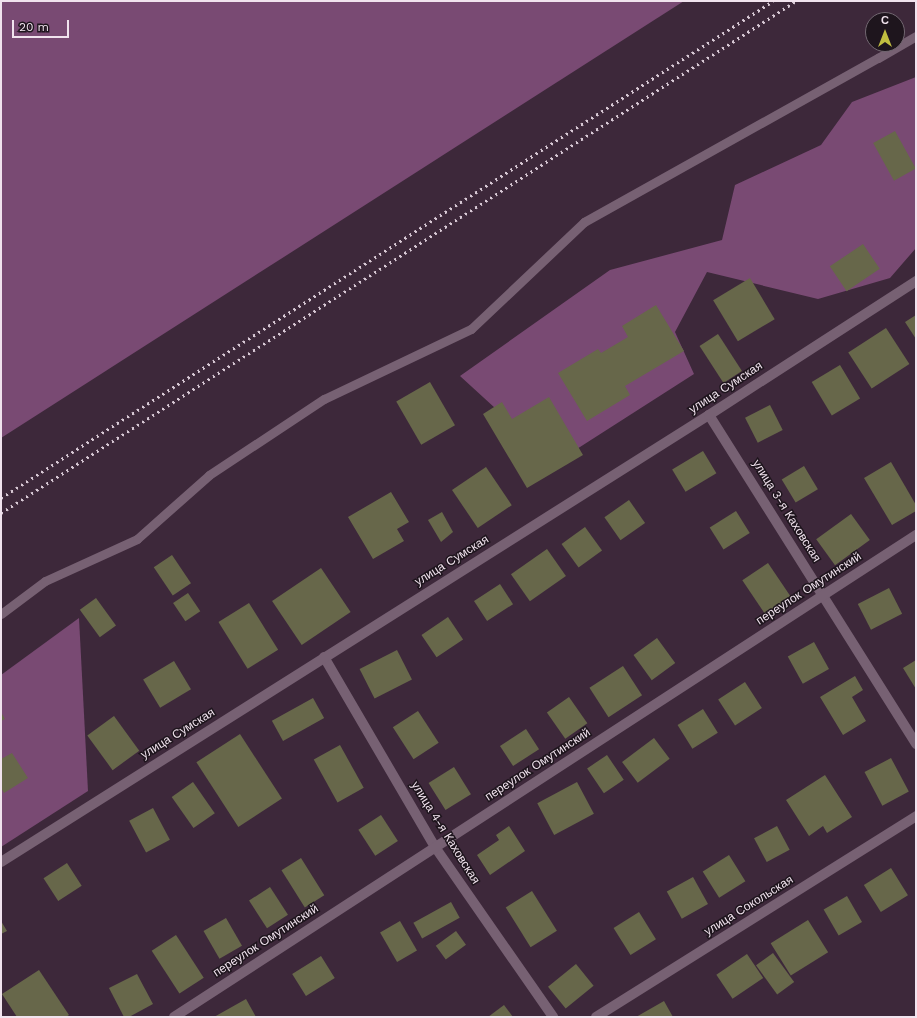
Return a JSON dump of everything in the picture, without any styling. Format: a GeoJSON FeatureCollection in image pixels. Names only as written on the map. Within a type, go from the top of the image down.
{"type":"FeatureCollection","features":[{"type":"Feature","properties":{"kind":"street","name":"улица Сумская"},"geometry":{"type":"LineString","coordinates":[[1,862],[709,415],[916,281]]}},
{"type":"Feature","properties":{"kind":"street","name":"улица 3-я Каховская"},"geometry":{"type":"LineString","coordinates":[[709,415],[824,595],[916,744]]}},
{"type":"Feature","properties":{"kind":"street","name":"переулок Омутинский"},"geometry":{"type":"LineString","coordinates":[[174,1017],[435,846],[916,535]]}},
{"type":"Feature","properties":{"kind":"street","name":"улица 4-я Каховская"},"geometry":{"type":"LineString","coordinates":[[324,658],[435,846],[553,1017]]}},
{"type":"Feature","properties":{"kind":"street","name":"улица Сокольская"},"geometry":{"type":"LineString","coordinates":[[596,1017],[916,816]]}},
{"type":"Feature","properties":{"kind":"lane"},"geometry":{"type":"LineString","coordinates":[[1,614],[45,581],[137,539],[209,475],[324,399],[471,329],[584,222],[916,36]]}},
{"type":"Feature","properties":{"kind":"shaded area"},"geometry":{"type":"Polygon","coordinates":[[[1,1],[684,1],[1,438],[1,1]]]}},
{"type":"Feature","properties":{"kind":"shaded area"},"geometry":{"type":"Polygon","coordinates":[[[916,77],[916,248],[890,278],[818,299],[707,272],[675,332],[694,374],[555,463],[460,376],[610,270],[722,240],[735,185],[821,145],[852,102],[916,77]]]}},
{"type":"Feature","properties":{"kind":"shaded area"},"geometry":{"type":"Polygon","coordinates":[[[79,618],[88,791],[1,847],[1,675],[79,618]]]}},
{"type":"Feature","properties":{"kind":"building"},"geometry":{"type":"Polygon","coordinates":[[[895,131],[916,169],[894,181],[873,143],[895,131]]]}},
{"type":"Feature","properties":{"kind":"building"},"geometry":{"type":"Polygon","coordinates":[[[863,244],[880,269],[847,291],[830,266],[863,244]]]}},
{"type":"Feature","properties":{"kind":"building"},"geometry":{"type":"Polygon","coordinates":[[[750,278],[775,319],[738,341],[713,300],[750,278]]]}},
{"type":"Feature","properties":{"kind":"building"},"geometry":{"type":"Polygon","coordinates":[[[656,305],[684,351],[625,386],[630,395],[587,421],[558,373],[598,349],[601,353],[628,337],[622,326],[656,305]]]}},
{"type":"Feature","properties":{"kind":"building"},"geometry":{"type":"Polygon","coordinates":[[[916,315],[916,339],[905,322],[916,315]]]}},
{"type":"Feature","properties":{"kind":"building"},"geometry":{"type":"Polygon","coordinates":[[[886,328],[909,364],[872,389],[848,353],[886,328]]]}},
{"type":"Feature","properties":{"kind":"building"},"geometry":{"type":"Polygon","coordinates":[[[718,334],[742,371],[724,383],[700,346],[718,334]]]}},
{"type":"Feature","properties":{"kind":"building"},"geometry":{"type":"Polygon","coordinates":[[[840,365],[860,398],[832,415],[812,382],[840,365]]]}},
{"type":"Feature","properties":{"kind":"building"},"geometry":{"type":"Polygon","coordinates":[[[430,382],[455,425],[421,445],[396,402],[430,382]]]}},
{"type":"Feature","properties":{"kind":"building"},"geometry":{"type":"Polygon","coordinates":[[[549,397],[583,455],[527,488],[483,414],[502,402],[512,419],[549,397]]]}},
{"type":"Feature","properties":{"kind":"building"},"geometry":{"type":"Polygon","coordinates":[[[770,405],[783,430],[758,443],[745,418],[770,405]]]}},
{"type":"Feature","properties":{"kind":"building"},"geometry":{"type":"Polygon","coordinates":[[[703,451],[716,473],[686,492],[672,470],[703,451]]]}},
{"type":"Feature","properties":{"kind":"building"},"geometry":{"type":"Polygon","coordinates":[[[891,462],[916,505],[916,511],[892,525],[864,478],[891,462]]]}},
{"type":"Feature","properties":{"kind":"building"},"geometry":{"type":"Polygon","coordinates":[[[804,466],[818,489],[796,503],[782,479],[804,466]]]}},
{"type":"Feature","properties":{"kind":"building"},"geometry":{"type":"Polygon","coordinates":[[[486,467],[512,505],[478,528],[452,490],[486,467]]]}},
{"type":"Feature","properties":{"kind":"building"},"geometry":{"type":"Polygon","coordinates":[[[391,492],[409,522],[397,529],[404,541],[373,559],[348,517],[391,492]]]}},
{"type":"Feature","properties":{"kind":"building"},"geometry":{"type":"Polygon","coordinates":[[[629,500],[645,523],[620,540],[604,517],[629,500]]]}},
{"type":"Feature","properties":{"kind":"building"},"geometry":{"type":"Polygon","coordinates":[[[736,511],[750,533],[723,549],[710,527],[736,511]]]}},
{"type":"Feature","properties":{"kind":"building"},"geometry":{"type":"Polygon","coordinates":[[[442,512],[453,532],[441,542],[428,520],[442,512]]]}},
{"type":"Feature","properties":{"kind":"building"},"geometry":{"type":"Polygon","coordinates":[[[851,514],[870,540],[835,565],[816,539],[851,514]]]}},
{"type":"Feature","properties":{"kind":"building"},"geometry":{"type":"Polygon","coordinates":[[[585,527],[602,550],[579,568],[562,544],[585,527]]]}},
{"type":"Feature","properties":{"kind":"building"},"geometry":{"type":"Polygon","coordinates":[[[547,549],[566,576],[530,601],[511,574],[547,549]]]}},
{"type":"Feature","properties":{"kind":"building"},"geometry":{"type":"Polygon","coordinates":[[[172,555],[191,583],[173,595],[154,567],[172,555]]]}},
{"type":"Feature","properties":{"kind":"building"},"geometry":{"type":"Polygon","coordinates":[[[768,563],[793,600],[767,618],[742,580],[768,563]]]}},
{"type":"Feature","properties":{"kind":"building"},"geometry":{"type":"Polygon","coordinates":[[[321,568],[351,612],[302,645],[272,601],[321,568]]]}},
{"type":"Feature","properties":{"kind":"building"},"geometry":{"type":"Polygon","coordinates":[[[500,584],[513,604],[487,621],[474,601],[500,584]]]}},
{"type":"Feature","properties":{"kind":"building"},"geometry":{"type":"Polygon","coordinates":[[[889,588],[902,614],[871,630],[858,604],[889,588]]]}},
{"type":"Feature","properties":{"kind":"building"},"geometry":{"type":"Polygon","coordinates":[[[188,593],[200,611],[185,621],[173,603],[188,593]]]}},
{"type":"Feature","properties":{"kind":"building"},"geometry":{"type":"Polygon","coordinates":[[[96,598],[116,626],[100,637],[80,610],[96,598]]]}},
{"type":"Feature","properties":{"kind":"building"},"geometry":{"type":"Polygon","coordinates":[[[249,603],[278,650],[248,669],[218,622],[249,603]]]}},
{"type":"Feature","properties":{"kind":"building"},"geometry":{"type":"Polygon","coordinates":[[[448,617],[463,639],[437,657],[421,635],[448,617]]]}},
{"type":"Feature","properties":{"kind":"building"},"geometry":{"type":"Polygon","coordinates":[[[657,638],[675,663],[652,680],[634,655],[657,638]]]}},
{"type":"Feature","properties":{"kind":"building"},"geometry":{"type":"Polygon","coordinates":[[[814,642],[829,669],[803,684],[788,657],[814,642]]]}},
{"type":"Feature","properties":{"kind":"building"},"geometry":{"type":"Polygon","coordinates":[[[397,650],[412,679],[375,698],[360,669],[397,650]]]}},
{"type":"Feature","properties":{"kind":"building"},"geometry":{"type":"Polygon","coordinates":[[[916,660],[916,689],[903,668],[916,660]]]}},
{"type":"Feature","properties":{"kind":"building"},"geometry":{"type":"Polygon","coordinates":[[[174,661],[191,689],[160,708],[143,680],[174,661]]]}},
{"type":"Feature","properties":{"kind":"building"},"geometry":{"type":"Polygon","coordinates":[[[623,666],[642,695],[609,717],[589,688],[623,666]]]}},
{"type":"Feature","properties":{"kind":"building"},"geometry":{"type":"Polygon","coordinates":[[[855,676],[863,690],[852,697],[866,721],[843,735],[820,697],[855,676]]]}},
{"type":"Feature","properties":{"kind":"building"},"geometry":{"type":"Polygon","coordinates":[[[745,682],[762,708],[735,725],[718,699],[745,682]]]}},
{"type":"Feature","properties":{"kind":"building"},"geometry":{"type":"Polygon","coordinates":[[[569,697],[587,723],[565,739],[547,712],[569,697]]]}},
{"type":"Feature","properties":{"kind":"building"},"geometry":{"type":"Polygon","coordinates":[[[313,698],[324,718],[283,741],[272,721],[313,698]]]}},
{"type":"Feature","properties":{"kind":"building"},"geometry":{"type":"Polygon","coordinates":[[[703,709],[718,733],[692,749],[678,725],[703,709]]]}},
{"type":"Feature","properties":{"kind":"building"},"geometry":{"type":"Polygon","coordinates":[[[418,711],[439,743],[414,759],[393,727],[418,711]]]}},
{"type":"Feature","properties":{"kind":"building"},"geometry":{"type":"Polygon","coordinates":[[[1,712],[5,719],[1,721],[1,712]]]}},
{"type":"Feature","properties":{"kind":"building"},"geometry":{"type":"Polygon","coordinates":[[[114,716],[139,751],[113,770],[87,735],[114,716]]]}},
{"type":"Feature","properties":{"kind":"building"},"geometry":{"type":"Polygon","coordinates":[[[526,729],[539,749],[513,766],[500,746],[526,729]]]}},
{"type":"Feature","properties":{"kind":"building"},"geometry":{"type":"Polygon","coordinates":[[[240,734],[282,799],[238,827],[196,762],[240,734]]]}},
{"type":"Feature","properties":{"kind":"building"},"geometry":{"type":"Polygon","coordinates":[[[654,738],[670,759],[638,783],[622,762],[654,738]]]}},
{"type":"Feature","properties":{"kind":"building"},"geometry":{"type":"Polygon","coordinates":[[[340,745],[364,788],[338,802],[314,760],[340,745]]]}},
{"type":"Feature","properties":{"kind":"building"},"geometry":{"type":"Polygon","coordinates":[[[12,753],[28,778],[4,793],[1,788],[1,759],[12,753]]]}},
{"type":"Feature","properties":{"kind":"building"},"geometry":{"type":"Polygon","coordinates":[[[607,755],[624,780],[604,793],[587,768],[607,755]]]}},
{"type":"Feature","properties":{"kind":"building"},"geometry":{"type":"Polygon","coordinates":[[[891,758],[909,792],[882,806],[865,772],[891,758]]]}},
{"type":"Feature","properties":{"kind":"building"},"geometry":{"type":"Polygon","coordinates":[[[454,767],[471,794],[446,810],[429,783],[454,767]]]}},
{"type":"Feature","properties":{"kind":"building"},"geometry":{"type":"Polygon","coordinates":[[[825,775],[852,817],[827,833],[823,826],[809,836],[786,800],[825,775]]]}},
{"type":"Feature","properties":{"kind":"building"},"geometry":{"type":"Polygon","coordinates":[[[193,782],[215,813],[193,828],[172,797],[193,782]]]}},
{"type":"Feature","properties":{"kind":"building"},"geometry":{"type":"Polygon","coordinates":[[[577,782],[594,814],[554,835],[537,803],[577,782]]]}},
{"type":"Feature","properties":{"kind":"building"},"geometry":{"type":"Polygon","coordinates":[[[153,808],[170,840],[146,852],[129,821],[153,808]]]}},
{"type":"Feature","properties":{"kind":"building"},"geometry":{"type":"Polygon","coordinates":[[[381,815],[398,841],[375,856],[358,830],[381,815]]]}},
{"type":"Feature","properties":{"kind":"building"},"geometry":{"type":"Polygon","coordinates":[[[509,826],[525,851],[490,875],[477,855],[499,840],[496,835],[509,826]]]}},
{"type":"Feature","properties":{"kind":"building"},"geometry":{"type":"Polygon","coordinates":[[[777,826],[790,850],[767,862],[754,838],[777,826]]]}},
{"type":"Feature","properties":{"kind":"building"},"geometry":{"type":"Polygon","coordinates":[[[729,855],[745,881],[719,898],[703,871],[729,855]]]}},
{"type":"Feature","properties":{"kind":"building"},"geometry":{"type":"Polygon","coordinates":[[[301,858],[324,895],[305,908],[281,870],[301,858]]]}},
{"type":"Feature","properties":{"kind":"building"},"geometry":{"type":"Polygon","coordinates":[[[67,863],[82,886],[58,901],[44,878],[67,863]]]}},
{"type":"Feature","properties":{"kind":"building"},"geometry":{"type":"Polygon","coordinates":[[[891,868],[908,895],[881,912],[864,885],[891,868]]]}},
{"type":"Feature","properties":{"kind":"building"},"geometry":{"type":"Polygon","coordinates":[[[693,877],[708,904],[682,919],[667,892],[693,877]]]}},
{"type":"Feature","properties":{"kind":"building"},"geometry":{"type":"Polygon","coordinates":[[[270,887],[288,915],[267,928],[249,901],[270,887]]]}},
{"type":"Feature","properties":{"kind":"building"},"geometry":{"type":"Polygon","coordinates":[[[532,891],[557,931],[531,947],[506,907],[532,891]]]}},
{"type":"Feature","properties":{"kind":"building"},"geometry":{"type":"Polygon","coordinates":[[[847,896],[862,922],[839,935],[824,910],[847,896]]]}},
{"type":"Feature","properties":{"kind":"building"},"geometry":{"type":"Polygon","coordinates":[[[451,902],[460,918],[422,939],[413,923],[451,902]]]}},
{"type":"Feature","properties":{"kind":"building"},"geometry":{"type":"Polygon","coordinates":[[[639,912],[656,939],[631,955],[614,928],[639,912]]]}},
{"type":"Feature","properties":{"kind":"building"},"geometry":{"type":"Polygon","coordinates":[[[226,918],[242,946],[219,959],[203,931],[226,918]]]}},
{"type":"Feature","properties":{"kind":"building"},"geometry":{"type":"Polygon","coordinates":[[[808,920],[828,952],[791,976],[771,943],[808,920]]]}},
{"type":"Feature","properties":{"kind":"building"},"geometry":{"type":"Polygon","coordinates":[[[1,921],[7,931],[1,934],[1,921]]]}},
{"type":"Feature","properties":{"kind":"building"},"geometry":{"type":"Polygon","coordinates":[[[400,921],[417,950],[397,962],[380,933],[400,921]]]}},
{"type":"Feature","properties":{"kind":"building"},"geometry":{"type":"Polygon","coordinates":[[[456,931],[466,945],[446,959],[436,946],[456,931]]]}},
{"type":"Feature","properties":{"kind":"building"},"geometry":{"type":"Polygon","coordinates":[[[176,935],[204,978],[179,994],[152,951],[176,935]]]}},
{"type":"Feature","properties":{"kind":"building"},"geometry":{"type":"Polygon","coordinates":[[[773,953],[794,982],[777,994],[756,965],[773,953]]]}},
{"type":"Feature","properties":{"kind":"building"},"geometry":{"type":"Polygon","coordinates":[[[747,954],[763,978],[733,999],[716,975],[747,954]]]}},
{"type":"Feature","properties":{"kind":"building"},"geometry":{"type":"Polygon","coordinates":[[[321,956],[335,978],[306,996],[292,974],[321,956]]]}},
{"type":"Feature","properties":{"kind":"building"},"geometry":{"type":"Polygon","coordinates":[[[576,964],[594,986],[566,1008],[548,987],[576,964]]]}},
{"type":"Feature","properties":{"kind":"building"},"geometry":{"type":"Polygon","coordinates":[[[39,970],[69,1015],[66,1017],[17,1017],[2,994],[39,970]]]}},
{"type":"Feature","properties":{"kind":"building"},"geometry":{"type":"Polygon","coordinates":[[[137,974],[153,1004],[129,1017],[124,1017],[109,988],[137,974]]]}},
{"type":"Feature","properties":{"kind":"building"},"geometry":{"type":"Polygon","coordinates":[[[246,999],[256,1017],[214,1017],[246,999]]]}},
{"type":"Feature","properties":{"kind":"building"},"geometry":{"type":"Polygon","coordinates":[[[664,1001],[673,1017],[636,1017],[664,1001]]]}},
{"type":"Feature","properties":{"kind":"building"},"geometry":{"type":"Polygon","coordinates":[[[504,1005],[513,1017],[488,1017],[504,1005]]]}},
{"type":"Feature","properties":{"kind":"railway"},"geometry":{"type":"LineString","coordinates":[[1,498],[773,1]]}},
{"type":"Feature","properties":{"kind":"railway"},"geometry":{"type":"LineString","coordinates":[[1,513],[796,1]]}}]}
